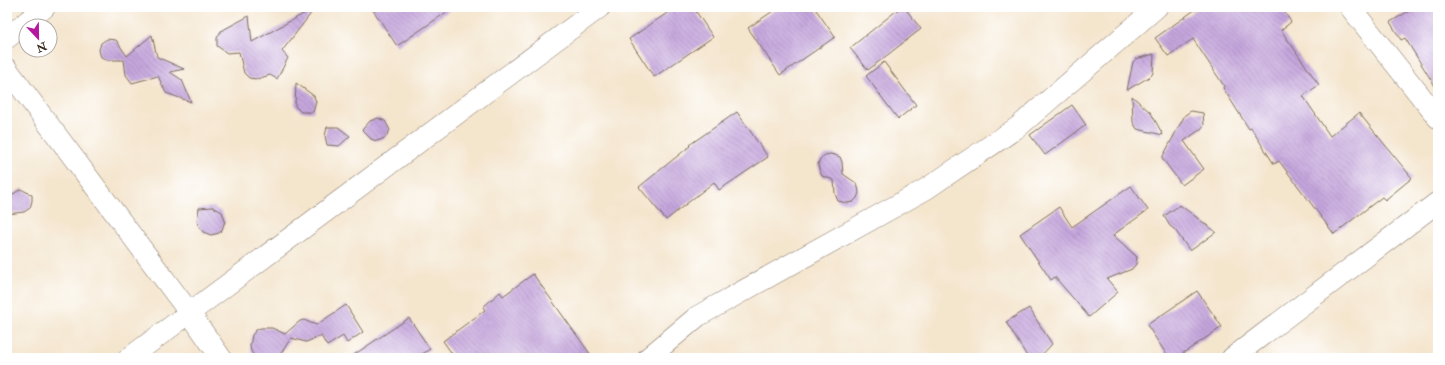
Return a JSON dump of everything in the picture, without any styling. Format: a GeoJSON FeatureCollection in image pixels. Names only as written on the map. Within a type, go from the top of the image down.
{"type":"FeatureCollection","features":[{"type":"Feature","properties":{"kind":"street"},"geometry":{"type":"LineString","coordinates":[[7,38],[45,7]]}},
{"type":"Feature","properties":{"kind":"street"},"geometry":{"type":"LineString","coordinates":[[129,358],[600,7]]}},
{"type":"Feature","properties":{"kind":"street"},"geometry":{"type":"LineString","coordinates":[[648,358],[698,316],[926,189],[1018,127],[1157,7]]}},
{"type":"Feature","properties":{"kind":"street"},"geometry":{"type":"LineString","coordinates":[[1350,7],[1438,118]]}},
{"type":"Feature","properties":{"kind":"street"},"geometry":{"type":"LineString","coordinates":[[7,69],[189,312],[221,358]]}},
{"type":"Feature","properties":{"kind":"street"},"geometry":{"type":"LineString","coordinates":[[1232,358],[1438,202]]}},
{"type":"Feature","properties":{"kind":"building"},"geometry":{"type":"Polygon","coordinates":[[[316,7],[282,51],[288,58],[277,79],[270,75],[257,79],[249,78],[244,73],[239,52],[227,53],[217,46],[217,38],[221,31],[249,16],[252,42],[316,7]]]}},
{"type":"Feature","properties":{"kind":"building"},"geometry":{"type":"Polygon","coordinates":[[[371,7],[454,7],[397,46],[371,7]]]}},
{"type":"Feature","properties":{"kind":"building"},"geometry":{"type":"Polygon","coordinates":[[[676,7],[693,7],[713,37],[654,77],[629,39],[676,7]]]}},
{"type":"Feature","properties":{"kind":"building"},"geometry":{"type":"Polygon","coordinates":[[[779,7],[814,7],[835,37],[780,75],[748,28],[779,7]]]}},
{"type":"Feature","properties":{"kind":"building"},"geometry":{"type":"Polygon","coordinates":[[[901,7],[904,7],[921,29],[868,70],[850,48],[901,7]]]}},
{"type":"Feature","properties":{"kind":"building"},"geometry":{"type":"Polygon","coordinates":[[[1199,7],[1281,7],[1291,22],[1281,30],[1319,85],[1303,96],[1330,136],[1359,113],[1412,178],[1385,200],[1382,197],[1334,234],[1279,161],[1274,164],[1251,128],[1249,129],[1223,88],[1224,86],[1193,39],[1168,56],[1155,38],[1199,7]]]}},
{"type":"Feature","properties":{"kind":"building"},"geometry":{"type":"Polygon","coordinates":[[[1416,7],[1438,7],[1438,91],[1405,38],[1401,40],[1390,22],[1416,7]]]}},
{"type":"Feature","properties":{"kind":"building"},"geometry":{"type":"Polygon","coordinates":[[[152,35],[157,57],[184,69],[170,72],[182,80],[191,102],[166,93],[158,76],[132,83],[126,75],[124,60],[107,60],[101,57],[99,50],[101,43],[107,39],[116,40],[127,56],[152,35]]]}},
{"type":"Feature","properties":{"kind":"building"},"geometry":{"type":"Polygon","coordinates":[[[1154,54],[1153,73],[1151,76],[1127,90],[1133,62],[1136,59],[1154,54]]]}},
{"type":"Feature","properties":{"kind":"building"},"geometry":{"type":"Polygon","coordinates":[[[884,62],[916,105],[898,119],[866,76],[884,62]]]}},
{"type":"Feature","properties":{"kind":"building"},"geometry":{"type":"Polygon","coordinates":[[[296,83],[314,96],[316,102],[313,112],[301,112],[295,106],[296,83]]]}},
{"type":"Feature","properties":{"kind":"building"},"geometry":{"type":"Polygon","coordinates":[[[1132,96],[1151,113],[1163,135],[1137,129],[1133,122],[1132,96]]]}},
{"type":"Feature","properties":{"kind":"building"},"geometry":{"type":"Polygon","coordinates":[[[1072,105],[1086,125],[1045,155],[1030,135],[1072,105]]]}},
{"type":"Feature","properties":{"kind":"building"},"geometry":{"type":"Polygon","coordinates":[[[1191,111],[1203,113],[1204,125],[1201,129],[1184,141],[1204,169],[1182,185],[1162,158],[1185,115],[1191,111]]]}},
{"type":"Feature","properties":{"kind":"building"},"geometry":{"type":"Polygon","coordinates":[[[737,112],[768,157],[719,190],[714,182],[666,220],[639,187],[690,146],[689,145],[737,112]]]}},
{"type":"Feature","properties":{"kind":"building"},"geometry":{"type":"Polygon","coordinates":[[[378,118],[385,121],[390,130],[385,138],[377,141],[371,139],[362,130],[370,121],[378,118]]]}},
{"type":"Feature","properties":{"kind":"building"},"geometry":{"type":"Polygon","coordinates":[[[327,127],[338,127],[350,136],[339,146],[327,145],[325,136],[327,127]]]}},
{"type":"Feature","properties":{"kind":"building"},"geometry":{"type":"Polygon","coordinates":[[[830,154],[840,157],[843,174],[856,183],[858,187],[859,193],[853,202],[847,203],[838,201],[835,194],[834,180],[822,176],[818,164],[820,159],[825,155],[830,154]]]}},
{"type":"Feature","properties":{"kind":"building"},"geometry":{"type":"Polygon","coordinates":[[[1131,186],[1148,210],[1113,235],[1137,257],[1136,264],[1132,269],[1107,279],[1118,292],[1089,317],[1055,277],[1051,280],[1020,234],[1059,207],[1072,227],[1131,186]]]}},
{"type":"Feature","properties":{"kind":"building"},"geometry":{"type":"Polygon","coordinates":[[[21,189],[32,195],[30,208],[24,212],[7,214],[11,197],[21,189]]]}},
{"type":"Feature","properties":{"kind":"building"},"geometry":{"type":"Polygon","coordinates":[[[1180,205],[1216,232],[1190,251],[1164,216],[1180,205]]]}},
{"type":"Feature","properties":{"kind":"building"},"geometry":{"type":"Polygon","coordinates":[[[213,207],[222,212],[225,221],[222,230],[219,233],[211,235],[203,232],[197,221],[199,208],[213,207]]]}},
{"type":"Feature","properties":{"kind":"building"},"geometry":{"type":"Polygon","coordinates":[[[533,274],[593,358],[455,358],[443,341],[485,310],[483,307],[500,292],[503,296],[533,274]]]}},
{"type":"Feature","properties":{"kind":"building"},"geometry":{"type":"Polygon","coordinates":[[[1197,291],[1222,327],[1176,358],[1169,358],[1147,325],[1197,291]]]}},
{"type":"Feature","properties":{"kind":"building"},"geometry":{"type":"Polygon","coordinates":[[[346,305],[363,332],[347,343],[343,336],[327,346],[321,336],[306,342],[291,338],[278,358],[255,358],[251,351],[250,346],[252,335],[256,330],[261,328],[272,328],[285,334],[300,321],[304,320],[316,325],[346,305]]]}},
{"type":"Feature","properties":{"kind":"building"},"geometry":{"type":"Polygon","coordinates":[[[1029,308],[1052,344],[1039,358],[1028,358],[1006,322],[1029,308]]]}},
{"type":"Feature","properties":{"kind":"building"},"geometry":{"type":"Polygon","coordinates":[[[409,318],[430,349],[416,358],[349,358],[409,318]]]}}]}
